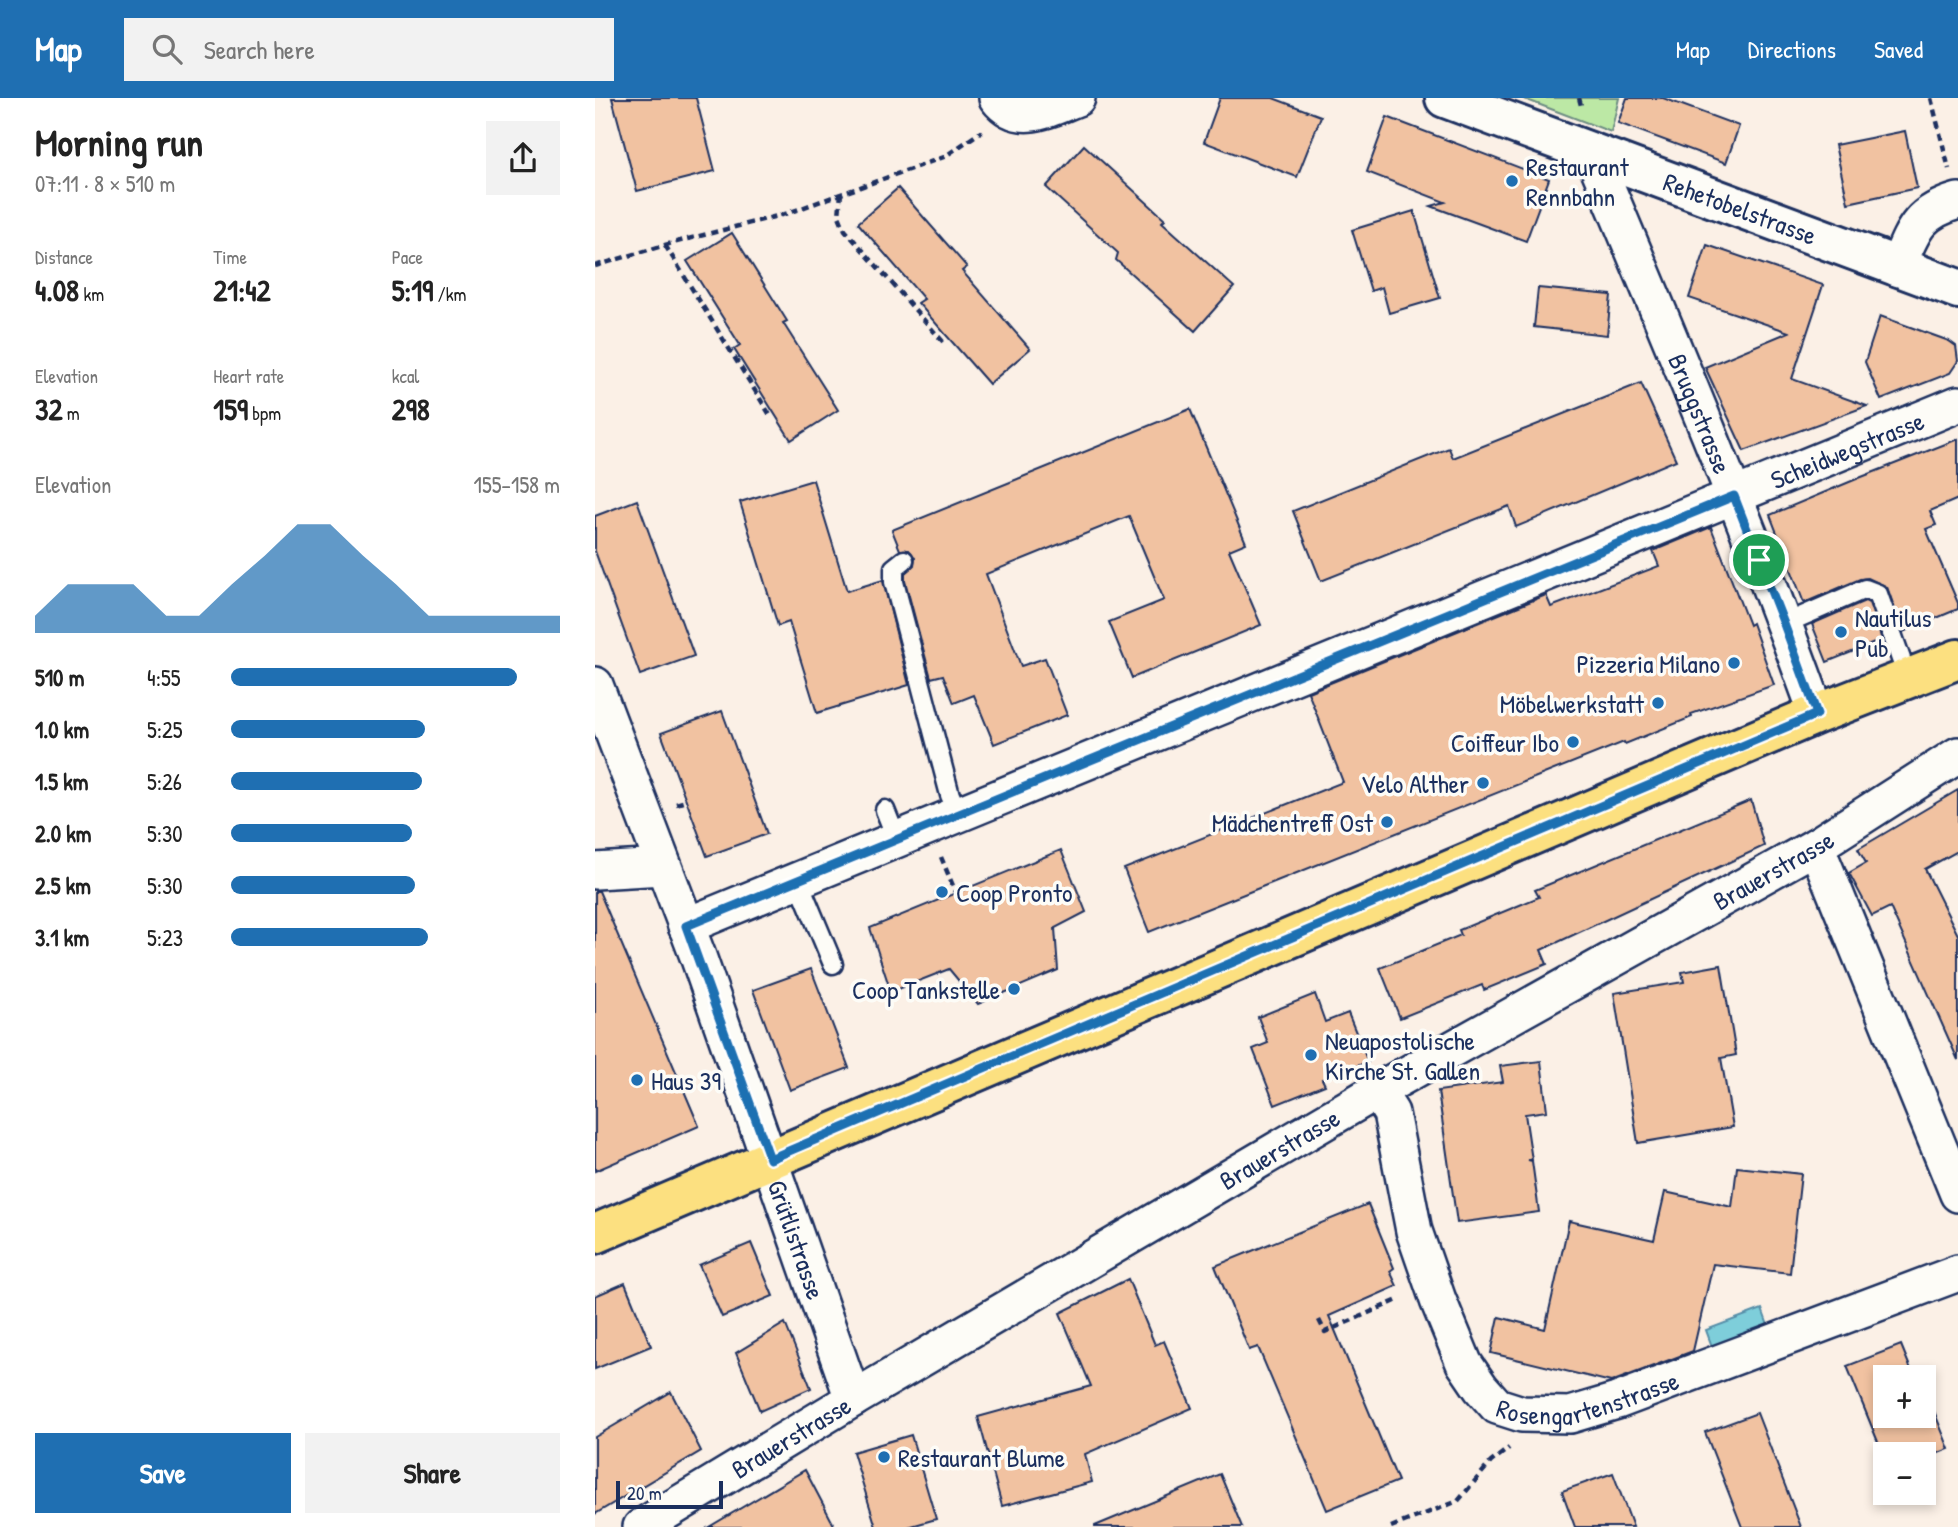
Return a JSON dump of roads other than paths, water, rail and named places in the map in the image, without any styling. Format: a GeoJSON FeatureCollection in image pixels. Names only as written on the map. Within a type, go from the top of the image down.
{"type":"FeatureCollection","features":[{"type":"Feature","properties":{"kind":"main road"},"geometry":{"type":"LineString","coordinates":[[595,1234],[1817,714],[1958,659]]}},
{"type":"Feature","properties":{"kind":"street"},"geometry":{"type":"LineString","coordinates":[[1000,113],[1033,114],[1077,98]]}},
{"type":"Feature","properties":{"kind":"street","name":"Rehetobelstrasse"},"geometry":{"type":"LineString","coordinates":[[1445,98],[1958,289]]}},
{"type":"Feature","properties":{"kind":"street","name":"Bruggstrasse"},"geometry":{"type":"LineString","coordinates":[[1593,155],[1734,496],[1817,714]]}},
{"type":"Feature","properties":{"kind":"street"},"geometry":{"type":"LineString","coordinates":[[1897,268],[1915,227],[1935,208],[1957,201]]}},
{"type":"Feature","properties":{"kind":"street","name":"Scheidwegstrasse"},"geometry":{"type":"LineString","coordinates":[[686,926],[798,880],[891,825],[959,815],[1958,404]]}},
{"type":"Feature","properties":{"kind":"street","name":"Grütlistrasse"},"geometry":{"type":"LineString","coordinates":[[595,685],[686,926],[853,1399]]}},
{"type":"Feature","properties":{"kind":"street","name":"Brauerstrasse"},"geometry":{"type":"LineString","coordinates":[[641,1527],[1377,1091],[1816,846],[1958,755]]}},
{"type":"Feature","properties":{"kind":"street"},"geometry":{"type":"LineString","coordinates":[[1816,846],[1949,1147],[1958,1194]]}},
{"type":"Feature","properties":{"kind":"street"},"geometry":{"type":"LineString","coordinates":[[595,870],[663,867]]}},
{"type":"Feature","properties":{"kind":"street","name":"Rosengartenstrasse"},"geometry":{"type":"LineString","coordinates":[[1377,1091],[1391,1113],[1415,1231],[1464,1363],[1497,1406],[1522,1414],[1570,1415],[1617,1401],[1958,1273]]}},
{"type":"Feature","properties":{"kind":"lane"},"geometry":{"type":"LineString","coordinates":[[904,560],[894,568],[894,582],[950,795],[959,815]]}},
{"type":"Feature","properties":{"kind":"lane"},"geometry":{"type":"LineString","coordinates":[[1784,624],[1865,589],[1878,594],[1908,679]]}},
{"type":"Feature","properties":{"kind":"lane"},"geometry":{"type":"LineString","coordinates":[[798,880],[833,964]]}},
{"type":"Feature","properties":{"kind":"water"},"geometry":{"type":"Polygon","coordinates":[[[1762,1309],[1770,1331],[1714,1352],[1706,1330],[1762,1309]]]}},
{"type":"Feature","properties":{"kind":"place","name":"Restaurant Rennbahn"},"geometry":{"type":"Point","coordinates":[1512,181]}},
{"type":"Feature","properties":{"kind":"place","name":"Nautilus Pub"},"geometry":{"type":"Point","coordinates":[1841,632]}},
{"type":"Feature","properties":{"kind":"place","name":"Pizzeria Milano"},"geometry":{"type":"Point","coordinates":[1734,663]}},
{"type":"Feature","properties":{"kind":"place","name":"Möbelwerkstatt"},"geometry":{"type":"Point","coordinates":[1658,703]}},
{"type":"Feature","properties":{"kind":"place","name":"Coiffeur Ibo"},"geometry":{"type":"Point","coordinates":[1573,742]}},
{"type":"Feature","properties":{"kind":"place","name":"Velo Alther"},"geometry":{"type":"Point","coordinates":[1483,783]}},
{"type":"Feature","properties":{"kind":"place","name":"Mädchentreff Ost"},"geometry":{"type":"Point","coordinates":[1387,822]}},
{"type":"Feature","properties":{"kind":"place","name":"Coop Pronto"},"geometry":{"type":"Point","coordinates":[942,892]}},
{"type":"Feature","properties":{"kind":"place","name":"Coop Tankstelle"},"geometry":{"type":"Point","coordinates":[1014,989]}},
{"type":"Feature","properties":{"kind":"place","name":"Neuapostolische Kirche St. Gallen"},"geometry":{"type":"Point","coordinates":[1311,1055]}},
{"type":"Feature","properties":{"kind":"place","name":"Haus 39"},"geometry":{"type":"Point","coordinates":[637,1080]}},
{"type":"Feature","properties":{"kind":"place","name":"Restaurant Blume"},"geometry":{"type":"Point","coordinates":[884,1457]}}]}
